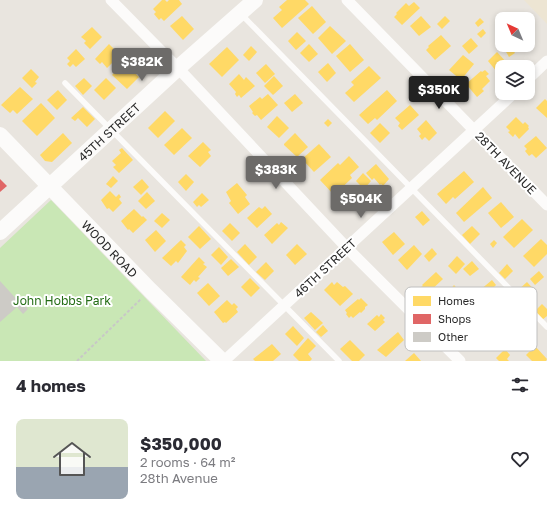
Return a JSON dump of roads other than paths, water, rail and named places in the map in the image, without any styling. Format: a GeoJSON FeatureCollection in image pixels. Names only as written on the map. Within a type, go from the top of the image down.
{"type":"FeatureCollection","features":[{"type":"Feature","properties":{"kind":"street"},"geometry":{"type":"LineString","coordinates":[[111,0],[178,68],[347,248],[405,306]]}},
{"type":"Feature","properties":{"kind":"street","name":"45TH STREET"},"geometry":{"type":"LineString","coordinates":[[0,232],[178,68],[255,0]]}},
{"type":"Feature","properties":{"kind":"street","name":"28TH AVENUE"},"geometry":{"type":"LineString","coordinates":[[347,0],[547,205]]}},
{"type":"Feature","properties":{"kind":"street"},"geometry":{"type":"LineString","coordinates":[[535,72],[547,61]]}},
{"type":"Feature","properties":{"kind":"street","name":"46TH STREET"},"geometry":{"type":"LineString","coordinates":[[223,361],[507,100]]}},
{"type":"Feature","properties":{"kind":"street","name":"WOOD ROAD"},"geometry":{"type":"LineString","coordinates":[[0,135],[150,290],[223,361]]}},
{"type":"Feature","properties":{"kind":"street"},"geometry":{"type":"LineString","coordinates":[[450,351],[460,361]]}},
{"type":"Feature","properties":{"kind":"lane"},"geometry":{"type":"LineString","coordinates":[[240,13],[508,287]]}},
{"type":"Feature","properties":{"kind":"lane"},"geometry":{"type":"LineString","coordinates":[[65,83],[339,361]]}},
{"type":"Feature","properties":{"kind":"lane"},"geometry":{"type":"LineString","coordinates":[[537,317],[547,327]]}},
{"type":"Feature","properties":{"kind":"park label","name":"John Hobbs Park"},"geometry":{"type":"Point","coordinates":[62,300]}}]}
